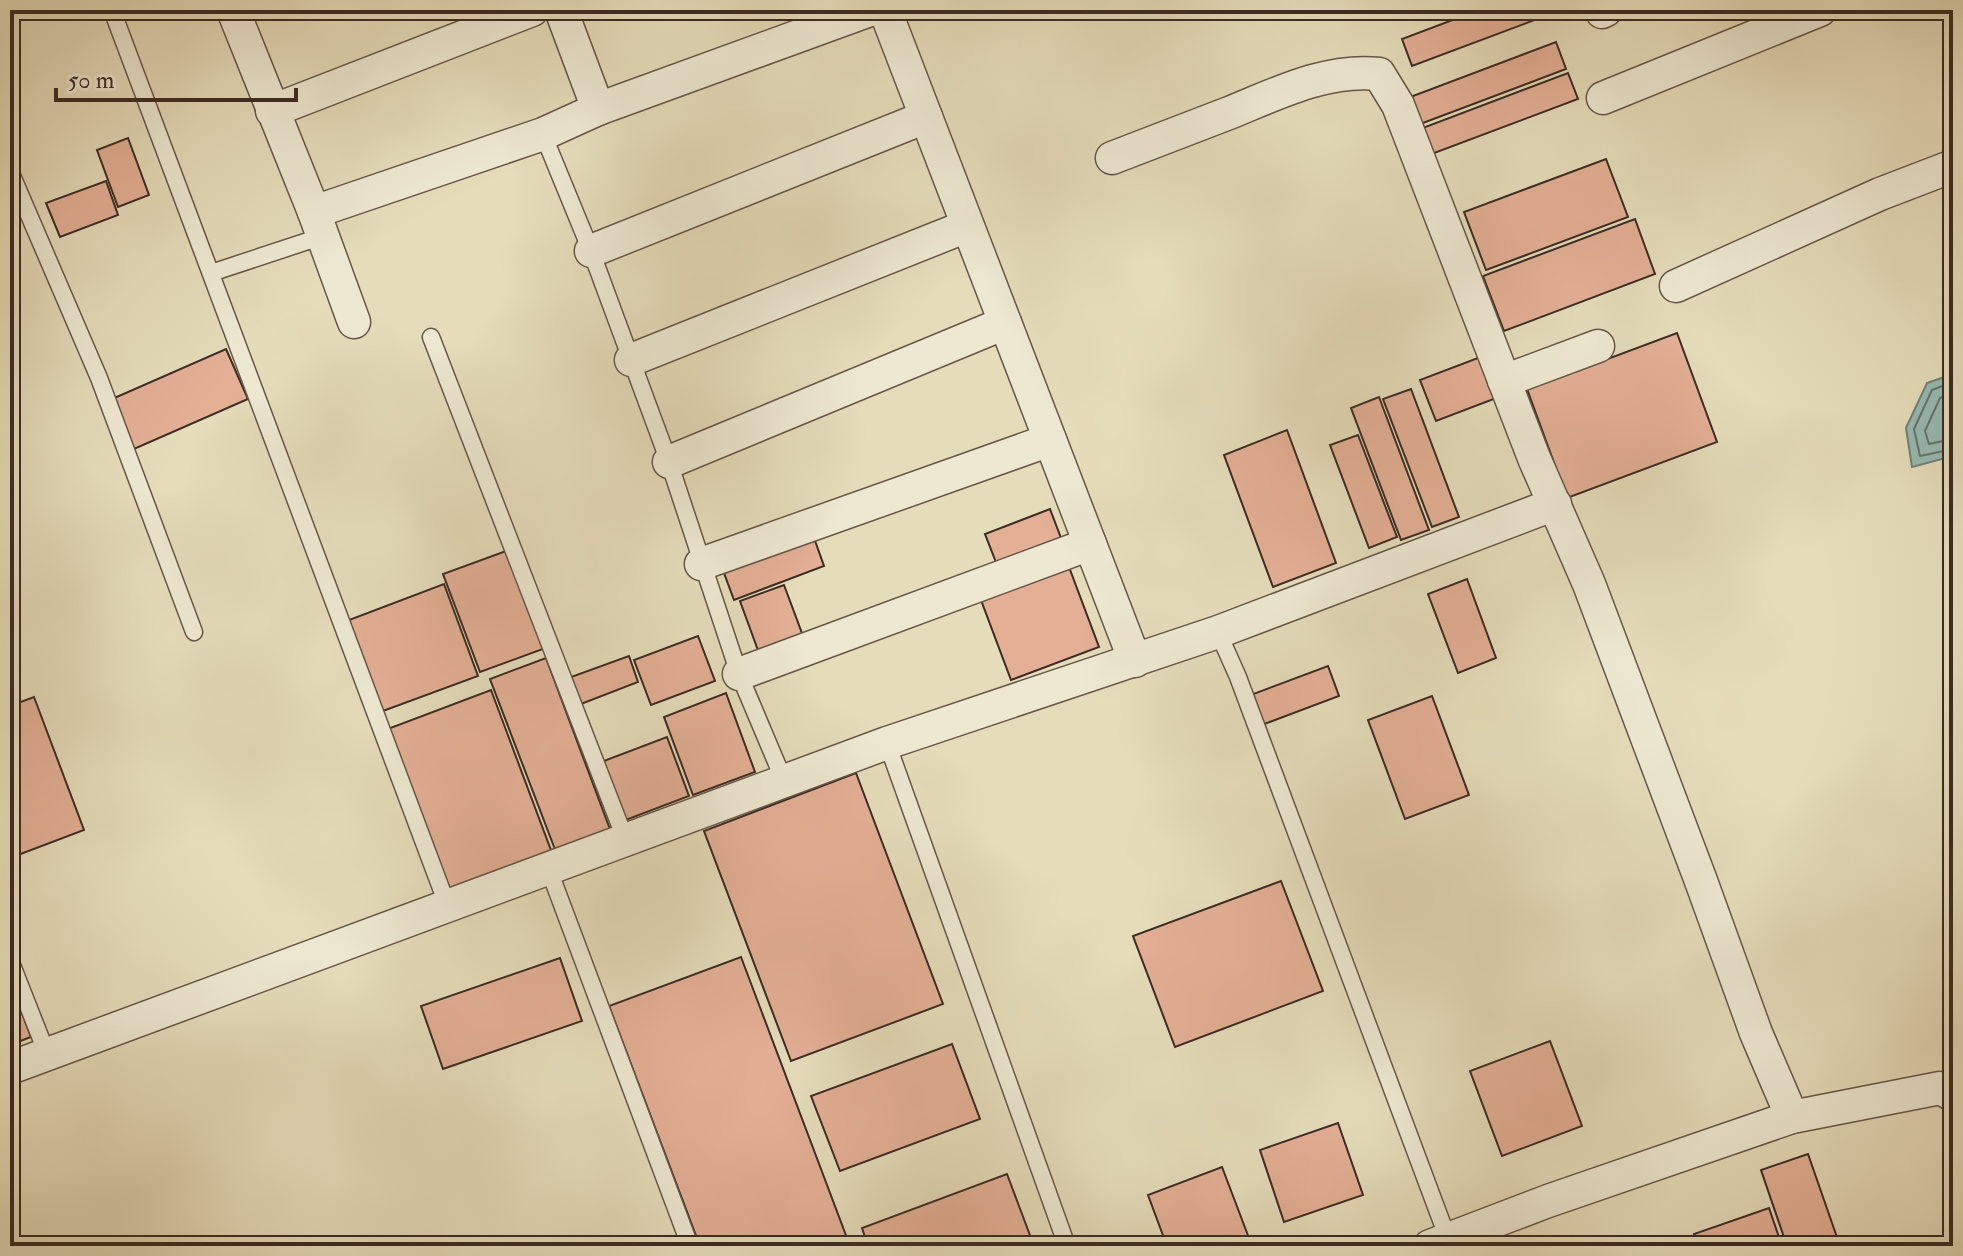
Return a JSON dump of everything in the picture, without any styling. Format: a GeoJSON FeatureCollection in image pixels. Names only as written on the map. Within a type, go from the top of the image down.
{"type":"FeatureCollection","features":[{"type":"Feature","properties":{"kind":"street"},"geometry":{"type":"LineString","coordinates":[[233,10],[354,322]]}},
{"type":"Feature","properties":{"kind":"street"},"geometry":{"type":"LineString","coordinates":[[272,111],[532,10]]}},
{"type":"Feature","properties":{"kind":"street"},"geometry":{"type":"LineString","coordinates":[[561,10],[598,109]]}},
{"type":"Feature","properties":{"kind":"street"},"geometry":{"type":"LineString","coordinates":[[318,224],[598,109],[870,10]]}},
{"type":"Feature","properties":{"kind":"street"},"geometry":{"type":"LineString","coordinates":[[885,10],[1135,661]]}},
{"type":"Feature","properties":{"kind":"street"},"geometry":{"type":"LineString","coordinates":[[1603,98],[1820,10]]}},
{"type":"Feature","properties":{"kind":"street"},"geometry":{"type":"LineString","coordinates":[[1112,158],[1292,88],[1337,76],[1362,72],[1379,74],[1398,105],[1534,458],[1649,742],[1756,1033],[1792,1117]]}},
{"type":"Feature","properties":{"kind":"street"},"geometry":{"type":"LineString","coordinates":[[591,251],[926,117]]}},
{"type":"Feature","properties":{"kind":"street"},"geometry":{"type":"LineString","coordinates":[[1676,286],[1880,194],[1953,166]]}},
{"type":"Feature","properties":{"kind":"street"},"geometry":{"type":"LineString","coordinates":[[631,360],[967,226]]}},
{"type":"Feature","properties":{"kind":"street"},"geometry":{"type":"LineString","coordinates":[[669,462],[1005,323]]}},
{"type":"Feature","properties":{"kind":"street"},"geometry":{"type":"LineString","coordinates":[[1504,381],[1598,346]]}},
{"type":"Feature","properties":{"kind":"street"},"geometry":{"type":"LineString","coordinates":[[701,564],[1050,440]]}},
{"type":"Feature","properties":{"kind":"street"},"geometry":{"type":"LineString","coordinates":[[10,1068],[887,743],[1218,632],[1555,504]]}},
{"type":"Feature","properties":{"kind":"street"},"geometry":{"type":"LineString","coordinates":[[739,674],[1090,544]]}},
{"type":"Feature","properties":{"kind":"street"},"geometry":{"type":"LineString","coordinates":[[1439,1243],[1562,1196],[1792,1117],[1940,1088],[1953,1095]]}},
{"type":"Feature","properties":{"kind":"lane"},"geometry":{"type":"LineString","coordinates":[[112,10],[448,907]]}},
{"type":"Feature","properties":{"kind":"lane"},"geometry":{"type":"LineString","coordinates":[[543,134],[591,251],[669,462],[739,674],[785,783]]}},
{"type":"Feature","properties":{"kind":"lane"},"geometry":{"type":"LineString","coordinates":[[10,171],[99,378],[194,632]]}},
{"type":"Feature","properties":{"kind":"lane"},"geometry":{"type":"LineString","coordinates":[[211,273],[318,224]]}},
{"type":"Feature","properties":{"kind":"lane"},"geometry":{"type":"LineString","coordinates":[[431,337],[626,841]]}},
{"type":"Feature","properties":{"kind":"lane"},"geometry":{"type":"LineString","coordinates":[[1218,632],[1238,677],[1439,1243]]}},
{"type":"Feature","properties":{"kind":"lane"},"geometry":{"type":"LineString","coordinates":[[887,743],[1067,1246]]}},
{"type":"Feature","properties":{"kind":"lane"},"geometry":{"type":"LineString","coordinates":[[549,870],[690,1246]]}},
{"type":"Feature","properties":{"kind":"lane"},"geometry":{"type":"LineString","coordinates":[[10,960],[47,1054]]}},
{"type":"Feature","properties":{"kind":"water"},"geometry":{"type":"Polygon","coordinates":[[[1953,374],[1953,456],[1912,467],[1906,428],[1927,383],[1953,374]]]}},
{"type":"Feature","properties":{"kind":"building"},"geometry":{"type":"Polygon","coordinates":[[[1479,10],[1546,10],[1548,15],[1412,66],[1402,39],[1479,10]]]}},
{"type":"Feature","properties":{"kind":"building"},"geometry":{"type":"Polygon","coordinates":[[[1556,42],[1566,69],[1415,126],[1405,99],[1556,42]]]}},
{"type":"Feature","properties":{"kind":"building"},"geometry":{"type":"Polygon","coordinates":[[[1568,73],[1578,99],[1429,155],[1420,129],[1568,73]]]}},
{"type":"Feature","properties":{"kind":"building"},"geometry":{"type":"Polygon","coordinates":[[[128,138],[149,195],[118,207],[97,150],[128,138]]]}},
{"type":"Feature","properties":{"kind":"building"},"geometry":{"type":"Polygon","coordinates":[[[1606,159],[1628,217],[1486,270],[1464,212],[1606,159]]]}},
{"type":"Feature","properties":{"kind":"building"},"geometry":{"type":"Polygon","coordinates":[[[106,181],[118,215],[60,237],[46,203],[106,181]]]}},
{"type":"Feature","properties":{"kind":"building"},"geometry":{"type":"Polygon","coordinates":[[[1635,219],[1655,274],[1504,331],[1483,276],[1635,219]]]}},
{"type":"Feature","properties":{"kind":"building"},"geometry":{"type":"Polygon","coordinates":[[[1677,333],[1717,442],[1567,498],[1527,389],[1677,333]]]}},
{"type":"Feature","properties":{"kind":"building"},"geometry":{"type":"Polygon","coordinates":[[[226,349],[248,399],[134,449],[112,399],[226,349]]]}},
{"type":"Feature","properties":{"kind":"building"},"geometry":{"type":"Polygon","coordinates":[[[1483,356],[1499,397],[1436,421],[1420,380],[1483,356]]]}},
{"type":"Feature","properties":{"kind":"building"},"geometry":{"type":"Polygon","coordinates":[[[1411,389],[1459,517],[1432,527],[1383,399],[1411,389]]]}},
{"type":"Feature","properties":{"kind":"building"},"geometry":{"type":"Polygon","coordinates":[[[1379,397],[1429,530],[1401,540],[1351,408],[1379,397]]]}},
{"type":"Feature","properties":{"kind":"building"},"geometry":{"type":"Polygon","coordinates":[[[1287,430],[1336,563],[1273,587],[1224,455],[1287,430]]]}},
{"type":"Feature","properties":{"kind":"building"},"geometry":{"type":"Polygon","coordinates":[[[1358,435],[1397,537],[1369,548],[1330,445],[1358,435]]]}},
{"type":"Feature","properties":{"kind":"building"},"geometry":{"type":"Polygon","coordinates":[[[1050,509],[1064,546],[999,570],[985,534],[1050,509]]]}},
{"type":"Feature","properties":{"kind":"building"},"geometry":{"type":"Polygon","coordinates":[[[814,538],[824,566],[734,600],[724,573],[814,538]]]}},
{"type":"Feature","properties":{"kind":"building"},"geometry":{"type":"Polygon","coordinates":[[[506,551],[543,649],[480,672],[443,574],[506,551]]]}},
{"type":"Feature","properties":{"kind":"building"},"geometry":{"type":"Polygon","coordinates":[[[1066,559],[1099,647],[1011,680],[978,592],[1066,559]]]}},
{"type":"Feature","properties":{"kind":"building"},"geometry":{"type":"Polygon","coordinates":[[[1467,579],[1496,658],[1458,673],[1428,594],[1467,579]]]}},
{"type":"Feature","properties":{"kind":"building"},"geometry":{"type":"Polygon","coordinates":[[[444,584],[478,676],[383,711],[349,620],[444,584]]]}},
{"type":"Feature","properties":{"kind":"building"},"geometry":{"type":"Polygon","coordinates":[[[784,585],[803,636],[759,653],[740,601],[784,585]]]}},
{"type":"Feature","properties":{"kind":"building"},"geometry":{"type":"Polygon","coordinates":[[[698,636],[715,681],[651,705],[634,660],[698,636]]]}},
{"type":"Feature","properties":{"kind":"building"},"geometry":{"type":"Polygon","coordinates":[[[629,656],[638,682],[581,704],[571,677],[629,656]]]}},
{"type":"Feature","properties":{"kind":"building"},"geometry":{"type":"Polygon","coordinates":[[[546,658],[611,832],[556,852],[490,679],[546,658]]]}},
{"type":"Feature","properties":{"kind":"building"},"geometry":{"type":"Polygon","coordinates":[[[1328,666],[1339,696],[1259,726],[1248,696],[1328,666]]]}},
{"type":"Feature","properties":{"kind":"building"},"geometry":{"type":"Polygon","coordinates":[[[491,690],[552,853],[446,893],[385,730],[491,690]]]}},
{"type":"Feature","properties":{"kind":"building"},"geometry":{"type":"Polygon","coordinates":[[[726,693],[755,772],[693,795],[664,717],[726,693]]]}},
{"type":"Feature","properties":{"kind":"building"},"geometry":{"type":"Polygon","coordinates":[[[1432,696],[1469,795],[1405,819],[1368,720],[1432,696]]]}},
{"type":"Feature","properties":{"kind":"building"},"geometry":{"type":"Polygon","coordinates":[[[34,697],[84,830],[10,858],[10,706],[34,697]]]}},
{"type":"Feature","properties":{"kind":"building"},"geometry":{"type":"Polygon","coordinates":[[[667,737],[689,796],[623,821],[601,762],[667,737]]]}},
{"type":"Feature","properties":{"kind":"building"},"geometry":{"type":"Polygon","coordinates":[[[856,773],[943,1004],[791,1061],[704,831],[856,773]]]}},
{"type":"Feature","properties":{"kind":"building"},"geometry":{"type":"Polygon","coordinates":[[[1281,881],[1323,991],[1175,1047],[1133,936],[1281,881]]]}},
{"type":"Feature","properties":{"kind":"building"},"geometry":{"type":"Polygon","coordinates":[[[741,957],[850,1246],[700,1246],[609,1006],[741,957]]]}},
{"type":"Feature","properties":{"kind":"building"},"geometry":{"type":"Polygon","coordinates":[[[560,958],[582,1021],[443,1069],[421,1006],[560,958]]]}},
{"type":"Feature","properties":{"kind":"building"},"geometry":{"type":"Polygon","coordinates":[[[10,981],[31,1037],[10,1045],[10,981]]]}},
{"type":"Feature","properties":{"kind":"building"},"geometry":{"type":"Polygon","coordinates":[[[1550,1041],[1582,1126],[1502,1156],[1470,1071],[1550,1041]]]}},
{"type":"Feature","properties":{"kind":"building"},"geometry":{"type":"Polygon","coordinates":[[[952,1044],[980,1119],[840,1171],[811,1096],[952,1044]]]}},
{"type":"Feature","properties":{"kind":"building"},"geometry":{"type":"Polygon","coordinates":[[[1338,1123],[1363,1195],[1284,1222],[1260,1150],[1338,1123]]]}},
{"type":"Feature","properties":{"kind":"building"},"geometry":{"type":"Polygon","coordinates":[[[1808,1154],[1840,1246],[1787,1246],[1761,1170],[1808,1154]]]}},
{"type":"Feature","properties":{"kind":"building"},"geometry":{"type":"Polygon","coordinates":[[[1222,1167],[1252,1246],[1167,1246],[1148,1195],[1222,1167]]]}},
{"type":"Feature","properties":{"kind":"building"},"geometry":{"type":"Polygon","coordinates":[[[1007,1174],[1034,1246],[868,1246],[862,1228],[1007,1174]]]}},
{"type":"Feature","properties":{"kind":"building"},"geometry":{"type":"Polygon","coordinates":[[[1769,1208],[1782,1246],[1699,1246],[1694,1234],[1769,1208]]]}}]}
